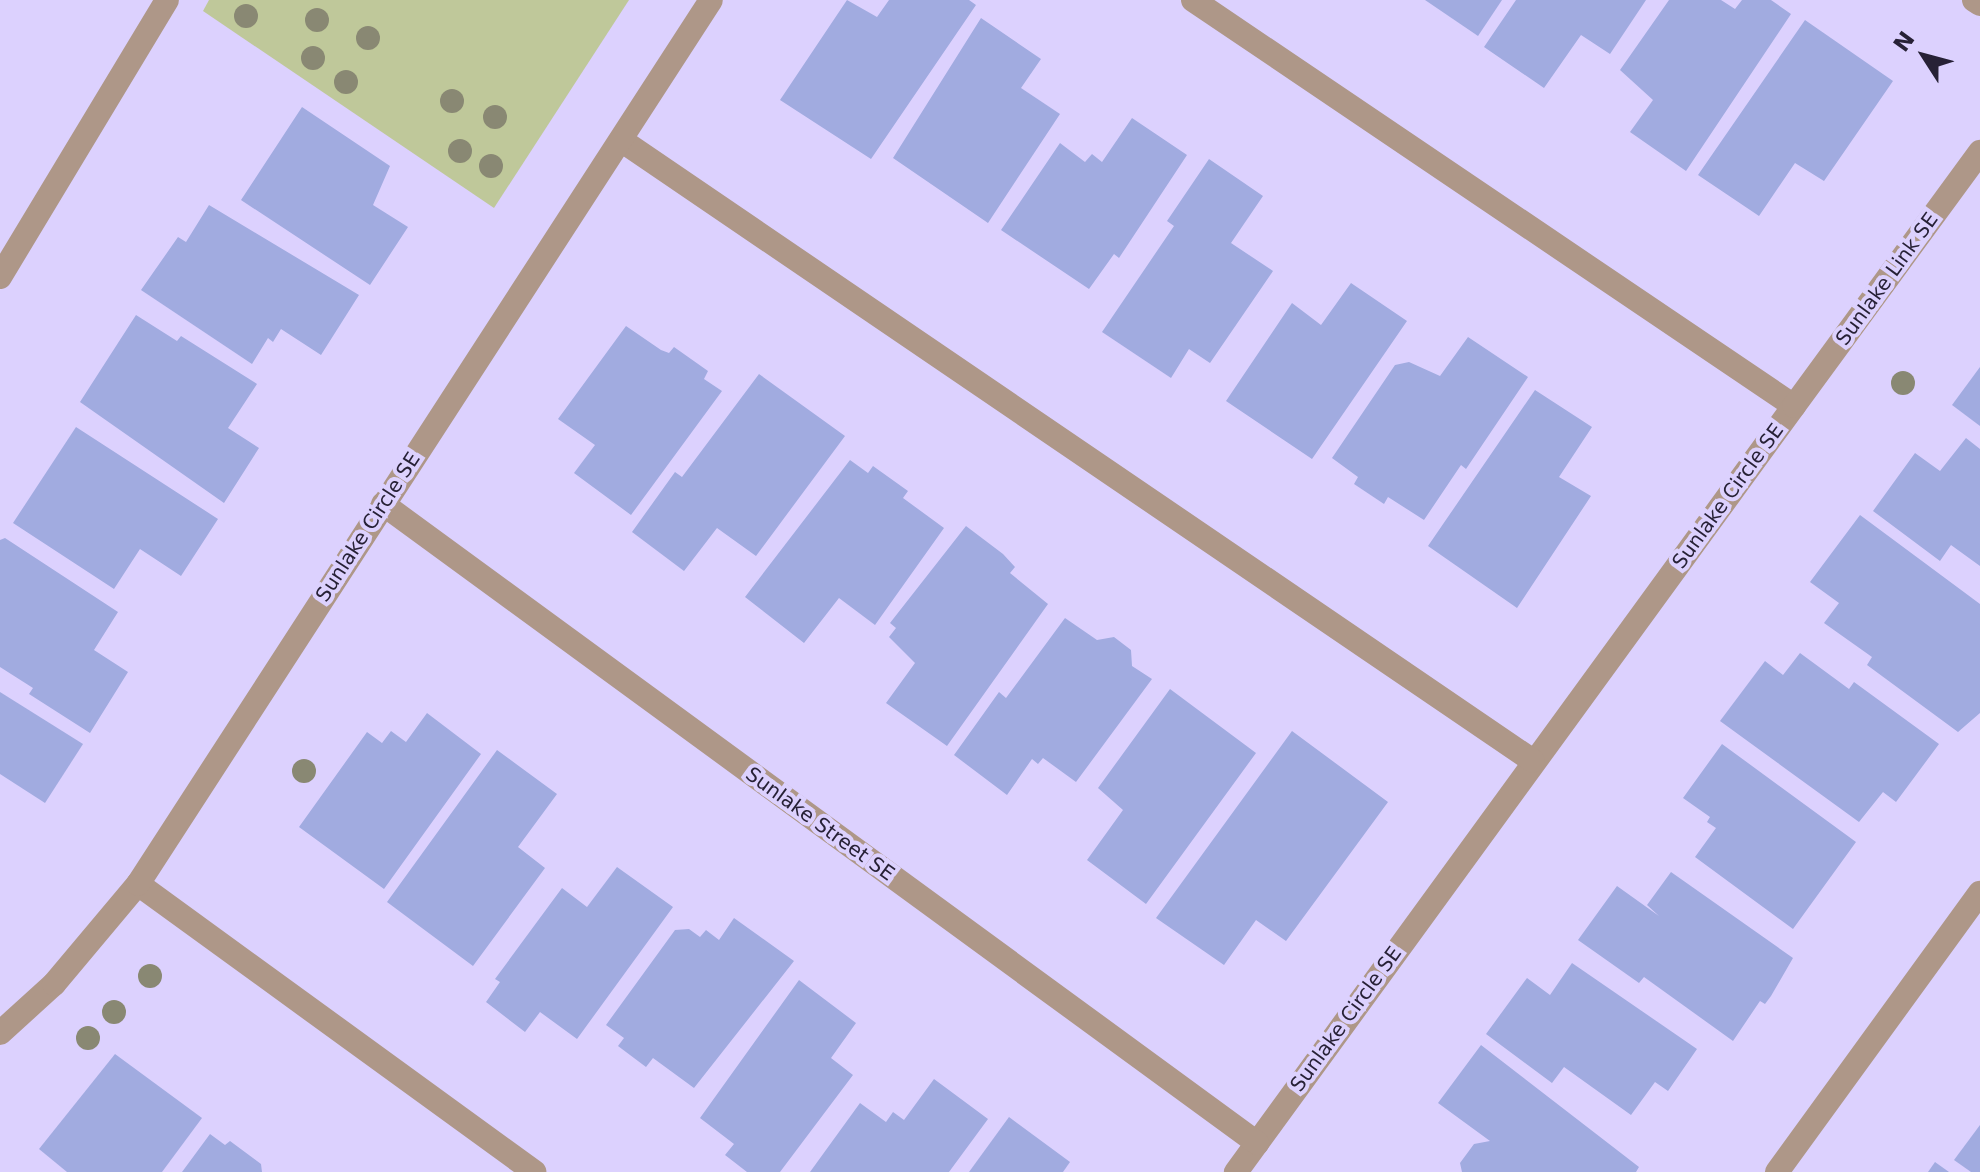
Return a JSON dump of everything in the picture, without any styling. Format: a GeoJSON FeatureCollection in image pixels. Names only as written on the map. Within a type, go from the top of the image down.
{"type":"FeatureCollection","features":[{"type":"Feature","properties":{"kind":"street"},"geometry":{"type":"LineString","coordinates":[[0,277],[167,0]]}},
{"type":"Feature","properties":{"kind":"street","name":"Sunlake Circle SE"},"geometry":{"type":"LineString","coordinates":[[0,1033],[54,984],[138,884],[711,0]]}},
{"type":"Feature","properties":{"kind":"street","name":"Sunlake Circle SE"},"geometry":{"type":"LineString","coordinates":[[1193,0],[1794,406],[1236,1172]]}},
{"type":"Feature","properties":{"kind":"street"},"geometry":{"type":"LineString","coordinates":[[1974,0],[1980,4]]}},
{"type":"Feature","properties":{"kind":"street"},"geometry":{"type":"LineString","coordinates":[[621,140],[1533,761]]}},
{"type":"Feature","properties":{"kind":"street","name":"Sunlake Link SE"},"geometry":{"type":"LineString","coordinates":[[1794,406],[1980,152]]}},
{"type":"Feature","properties":{"kind":"street","name":"Sunlake Street SE"},"geometry":{"type":"LineString","coordinates":[[383,504],[1257,1143]]}},
{"type":"Feature","properties":{"kind":"street"},"geometry":{"type":"LineString","coordinates":[[138,884],[534,1172]]}},
{"type":"Feature","properties":{"kind":"street"},"geometry":{"type":"LineString","coordinates":[[1777,1172],[1980,893]]}},
{"type":"Feature","properties":{"kind":"green space"},"geometry":{"type":"Polygon","coordinates":[[[209,0],[629,0],[494,208],[203,11],[209,0]]]}},
{"type":"Feature","properties":{"kind":"building"},"geometry":{"type":"Polygon","coordinates":[[[847,0],[877,17],[889,0],[969,0],[976,5],[871,159],[780,100],[847,0]]]}},
{"type":"Feature","properties":{"kind":"building"},"geometry":{"type":"Polygon","coordinates":[[[1425,0],[1502,0],[1478,36],[1425,0]]]}},
{"type":"Feature","properties":{"kind":"building"},"geometry":{"type":"Polygon","coordinates":[[[1516,0],[1646,0],[1610,54],[1581,35],[1544,88],[1484,47],[1516,0]]]}},
{"type":"Feature","properties":{"kind":"building"},"geometry":{"type":"Polygon","coordinates":[[[1669,0],[1721,0],[1735,9],[1742,0],[1771,0],[1791,14],[1686,171],[1630,132],[1653,100],[1620,70],[1669,0]]]}},
{"type":"Feature","properties":{"kind":"building"},"geometry":{"type":"Polygon","coordinates":[[[981,18],[1041,59],[1021,88],[1060,114],[988,223],[893,158],[981,18]]]}},
{"type":"Feature","properties":{"kind":"building"},"geometry":{"type":"Polygon","coordinates":[[[1805,20],[1893,81],[1824,181],[1795,163],[1759,216],[1698,175],[1805,20]]]}},
{"type":"Feature","properties":{"kind":"building"},"geometry":{"type":"Polygon","coordinates":[[[302,107],[390,166],[373,205],[408,227],[370,285],[241,200],[302,107]]]}},
{"type":"Feature","properties":{"kind":"building"},"geometry":{"type":"Polygon","coordinates":[[[1132,118],[1187,155],[1119,258],[1114,254],[1089,289],[1001,230],[1060,143],[1085,162],[1092,154],[1102,162],[1132,118]]]}},
{"type":"Feature","properties":{"kind":"building"},"geometry":{"type":"Polygon","coordinates":[[[1209,159],[1263,196],[1231,243],[1273,271],[1210,363],[1189,349],[1171,378],[1102,332],[1174,226],[1167,221],[1209,159]]]}},
{"type":"Feature","properties":{"kind":"building"},"geometry":{"type":"Polygon","coordinates":[[[209,205],[359,295],[321,355],[281,329],[273,342],[268,338],[252,364],[141,290],[178,237],[186,242],[209,205]]]}},
{"type":"Feature","properties":{"kind":"building"},"geometry":{"type":"Polygon","coordinates":[[[1351,283],[1407,321],[1312,459],[1226,401],[1292,303],[1321,325],[1351,283]]]}},
{"type":"Feature","properties":{"kind":"building"},"geometry":{"type":"Polygon","coordinates":[[[136,315],[177,341],[181,336],[257,384],[228,428],[259,448],[224,503],[80,402],[136,315]]]}},
{"type":"Feature","properties":{"kind":"building"},"geometry":{"type":"Polygon","coordinates":[[[626,326],[661,350],[669,353],[674,347],[708,371],[704,379],[722,391],[631,515],[574,473],[595,445],[558,419],[626,326]]]}},
{"type":"Feature","properties":{"kind":"building"},"geometry":{"type":"Polygon","coordinates":[[[1468,337],[1528,377],[1466,469],[1461,465],[1424,520],[1388,497],[1384,504],[1354,484],[1358,477],[1332,458],[1395,365],[1409,362],[1440,376],[1468,337]]]}},
{"type":"Feature","properties":{"kind":"building"},"geometry":{"type":"Polygon","coordinates":[[[1980,367],[1980,426],[1952,405],[1980,367]]]}},
{"type":"Feature","properties":{"kind":"building"},"geometry":{"type":"Polygon","coordinates":[[[759,374],[845,436],[756,556],[717,528],[684,571],[632,532],[675,472],[682,477],[759,374]]]}},
{"type":"Feature","properties":{"kind":"building"},"geometry":{"type":"Polygon","coordinates":[[[1535,390],[1592,427],[1559,477],[1591,496],[1517,608],[1428,546],[1535,390]]]}},
{"type":"Feature","properties":{"kind":"building"},"geometry":{"type":"Polygon","coordinates":[[[76,427],[218,519],[181,576],[140,549],[114,589],[13,523],[76,427]]]}},
{"type":"Feature","properties":{"kind":"building"},"geometry":{"type":"Polygon","coordinates":[[[1966,438],[1980,449],[1980,566],[1951,545],[1940,561],[1873,511],[1915,453],[1940,471],[1966,438]]]}},
{"type":"Feature","properties":{"kind":"building"},"geometry":{"type":"Polygon","coordinates":[[[850,460],[868,473],[873,466],[908,491],[903,498],[944,528],[875,625],[839,598],[804,643],[745,597],[850,460]]]}},
{"type":"Feature","properties":{"kind":"building"},"geometry":{"type":"Polygon","coordinates":[[[1860,515],[1980,604],[1980,713],[1958,732],[1867,665],[1872,657],[1824,623],[1839,603],[1810,582],[1860,515]]]}},
{"type":"Feature","properties":{"kind":"building"},"geometry":{"type":"Polygon","coordinates":[[[966,526],[1003,554],[1015,567],[1010,573],[1048,604],[947,746],[886,703],[915,663],[889,637],[896,628],[890,623],[966,526]]]}},
{"type":"Feature","properties":{"kind":"building"},"geometry":{"type":"Polygon","coordinates":[[[5,538],[118,612],[94,650],[128,672],[90,733],[29,694],[33,688],[0,667],[0,540],[5,538]]]}},
{"type":"Feature","properties":{"kind":"building"},"geometry":{"type":"Polygon","coordinates":[[[1065,618],[1097,640],[1114,637],[1131,650],[1132,666],[1152,679],[1076,782],[1043,758],[1038,764],[1032,759],[1007,795],[954,755],[999,692],[1006,698],[1065,618]]]}},
{"type":"Feature","properties":{"kind":"building"},"geometry":{"type":"Polygon","coordinates":[[[1800,653],[1849,689],[1854,682],[1939,744],[1896,802],[1883,792],[1859,822],[1720,721],[1765,661],[1783,675],[1800,653]]]}},
{"type":"Feature","properties":{"kind":"building"},"geometry":{"type":"Polygon","coordinates":[[[1170,689],[1256,753],[1146,904],[1087,860],[1123,810],[1098,788],[1170,689]]]}},
{"type":"Feature","properties":{"kind":"building"},"geometry":{"type":"Polygon","coordinates":[[[0,692],[83,744],[45,803],[0,774],[0,692]]]}},
{"type":"Feature","properties":{"kind":"building"},"geometry":{"type":"Polygon","coordinates":[[[427,713],[481,754],[384,889],[299,827],[367,732],[382,743],[391,731],[406,742],[427,713]]]}},
{"type":"Feature","properties":{"kind":"building"},"geometry":{"type":"Polygon","coordinates":[[[1292,731],[1388,802],[1286,941],[1256,920],[1224,965],[1156,918],[1292,731]]]}},
{"type":"Feature","properties":{"kind":"building"},"geometry":{"type":"Polygon","coordinates":[[[1722,744],[1856,842],[1793,929],[1695,857],[1716,828],[1707,822],[1710,817],[1683,798],[1722,744]]]}},
{"type":"Feature","properties":{"kind":"building"},"geometry":{"type":"Polygon","coordinates":[[[497,750],[557,794],[518,847],[545,868],[473,966],[387,902],[497,750]]]}},
{"type":"Feature","properties":{"kind":"building"},"geometry":{"type":"Polygon","coordinates":[[[617,867],[673,907],[577,1039],[540,1012],[525,1032],[486,1002],[500,982],[495,979],[562,888],[587,907],[617,867]]]}},
{"type":"Feature","properties":{"kind":"building"},"geometry":{"type":"Polygon","coordinates":[[[1671,872],[1793,958],[1771,996],[1765,1004],[1760,1001],[1733,1041],[1644,977],[1639,983],[1578,940],[1617,886],[1659,916],[1647,905],[1671,872]]]}},
{"type":"Feature","properties":{"kind":"building"},"geometry":{"type":"Polygon","coordinates":[[[734,918],[794,961],[694,1088],[653,1058],[646,1067],[618,1046],[624,1038],[606,1025],[675,930],[689,929],[700,937],[706,930],[719,940],[734,918]]]}},
{"type":"Feature","properties":{"kind":"building"},"geometry":{"type":"Polygon","coordinates":[[[1572,963],[1697,1049],[1668,1091],[1655,1082],[1631,1115],[1564,1067],[1552,1083],[1486,1034],[1527,978],[1550,995],[1572,963]]]}},
{"type":"Feature","properties":{"kind":"building"},"geometry":{"type":"Polygon","coordinates":[[[799,980],[856,1023],[831,1058],[853,1075],[780,1172],[747,1172],[725,1155],[734,1144],[700,1118],[799,980]]]}},
{"type":"Feature","properties":{"kind":"building"},"geometry":{"type":"Polygon","coordinates":[[[1481,1045],[1639,1167],[1636,1172],[1462,1172],[1460,1163],[1474,1144],[1490,1141],[1438,1103],[1481,1045]]]}},
{"type":"Feature","properties":{"kind":"building"},"geometry":{"type":"Polygon","coordinates":[[[115,1054],[202,1118],[162,1172],[67,1172],[39,1149],[115,1054]]]}},
{"type":"Feature","properties":{"kind":"building"},"geometry":{"type":"Polygon","coordinates":[[[934,1079],[988,1119],[949,1172],[810,1172],[860,1103],[886,1122],[893,1112],[904,1120],[934,1079]]]}},
{"type":"Feature","properties":{"kind":"building"},"geometry":{"type":"Polygon","coordinates":[[[1009,1117],[1070,1162],[1063,1172],[969,1172],[1009,1117]]]}},
{"type":"Feature","properties":{"kind":"building"},"geometry":{"type":"Polygon","coordinates":[[[1980,1125],[1980,1172],[1971,1172],[1954,1160],[1980,1125]]]}},
{"type":"Feature","properties":{"kind":"building"},"geometry":{"type":"Polygon","coordinates":[[[210,1134],[225,1145],[230,1141],[261,1164],[262,1172],[182,1172],[210,1134]]]}},
{"type":"Feature","properties":{"kind":"building"},"geometry":{"type":"Polygon","coordinates":[[[1935,1162],[1949,1172],[1928,1172],[1935,1162]]]}}]}
